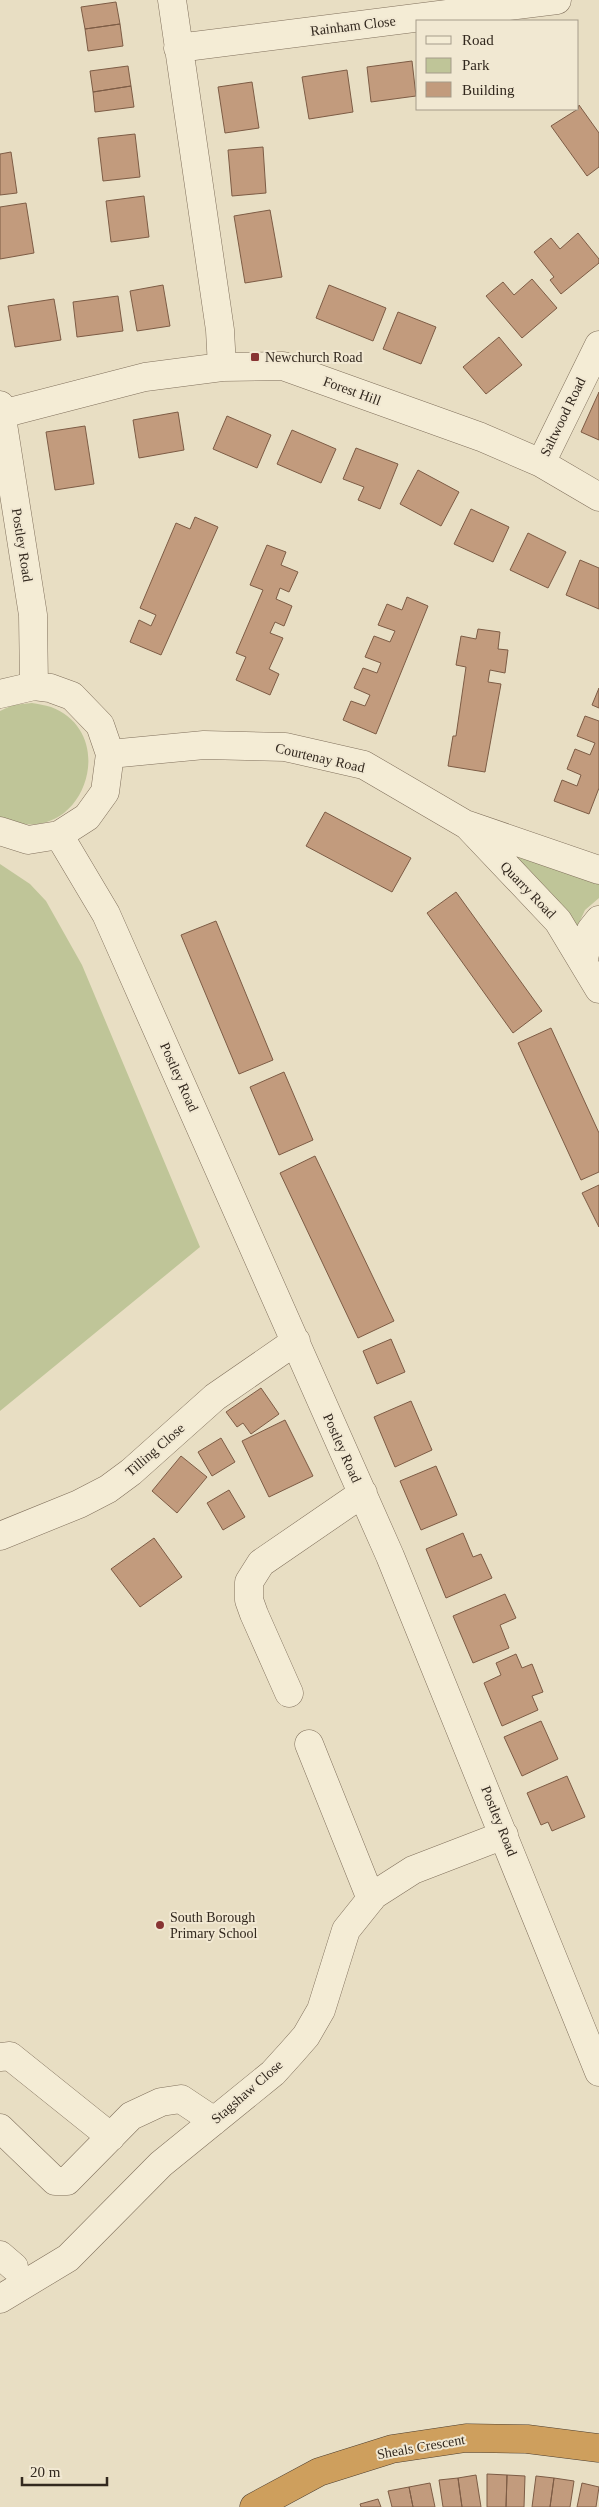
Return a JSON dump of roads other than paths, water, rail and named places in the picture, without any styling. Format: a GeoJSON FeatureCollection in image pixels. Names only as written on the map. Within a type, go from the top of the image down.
{"type":"FeatureCollection","features":[{"type":"Feature","properties":{"kind":"highway","name":"Sheals Crescent"},"geometry":{"type":"LineString","coordinates":[[254,2507],[319,2472],[392,2449],[466,2438],[527,2439],[599,2448]]}},
{"type":"Feature","properties":{"kind":"street"},"geometry":{"type":"LineString","coordinates":[[172,0],[220,330],[222,367]]}},
{"type":"Feature","properties":{"kind":"street","name":"Rainham Close"},"geometry":{"type":"LineString","coordinates":[[178,48],[557,0]]}},
{"type":"Feature","properties":{"kind":"street","name":"Saltwood Road"},"geometry":{"type":"LineString","coordinates":[[541,463],[599,345]]}},
{"type":"Feature","properties":{"kind":"street","name":"Forest Hill"},"geometry":{"type":"LineString","coordinates":[[1,410],[145,377],[222,367],[283,366],[481,437],[541,463],[599,497]]}},
{"type":"Feature","properties":{"kind":"street","name":"Postley Road"},"geometry":{"type":"LineString","coordinates":[[1,410],[33,615],[34,686]]}},
{"type":"Feature","properties":{"kind":"street"},"geometry":{"type":"LineString","coordinates":[[0,694],[34,686],[50,688],[72,696],[100,725],[110,754],[104,792],[87,817],[59,835],[28,840],[0,831]]}},
{"type":"Feature","properties":{"kind":"street","name":"Courtenay Road"},"geometry":{"type":"LineString","coordinates":[[110,754],[204,745],[284,747],[364,766],[465,824],[599,870]]}},
{"type":"Feature","properties":{"kind":"street","name":"Quarry Road"},"geometry":{"type":"LineString","coordinates":[[465,824],[558,921],[599,988]]}},
{"type":"Feature","properties":{"kind":"street","name":"Postley Road"},"geometry":{"type":"LineString","coordinates":[[59,835],[106,914],[363,1493],[599,2072]]}},
{"type":"Feature","properties":{"kind":"street"},"geometry":{"type":"LineString","coordinates":[[583,962],[591,930],[599,920]]}},
{"type":"Feature","properties":{"kind":"street","name":"Tilling Close"},"geometry":{"type":"LineString","coordinates":[[0,1536],[79,1504],[108,1489],[131,1472],[214,1397],[296,1341]]}},
{"type":"Feature","properties":{"kind":"street"},"geometry":{"type":"LineString","coordinates":[[289,1694],[249,1600],[249,1582],[261,1563],[363,1493]]}},
{"type":"Feature","properties":{"kind":"street"},"geometry":{"type":"LineString","coordinates":[[309,1744],[371,1898]]}},
{"type":"Feature","properties":{"kind":"street","name":"Stagshaw Close"},"geometry":{"type":"LineString","coordinates":[[0,2299],[68,2258],[161,2164],[273,2073],[306,2036],[321,2010],[346,1930],[371,1898],[413,1870],[504,1835]]}},
{"type":"Feature","properties":{"kind":"street"},"geometry":{"type":"LineString","coordinates":[[0,2057],[10,2056],[110,2137]]}},
{"type":"Feature","properties":{"kind":"street"},"geometry":{"type":"LineString","coordinates":[[0,2128],[55,2180],[67,2181],[131,2116],[161,2102],[181,2099],[214,2120]]}},
{"type":"Feature","properties":{"kind":"place","name":"Newchurch Road"},"geometry":{"type":"Point","coordinates":[255,357]}},
{"type":"Feature","properties":{"kind":"place","name":"South Borough Primary School"},"geometry":{"type":"Point","coordinates":[160,1925]}}]}
